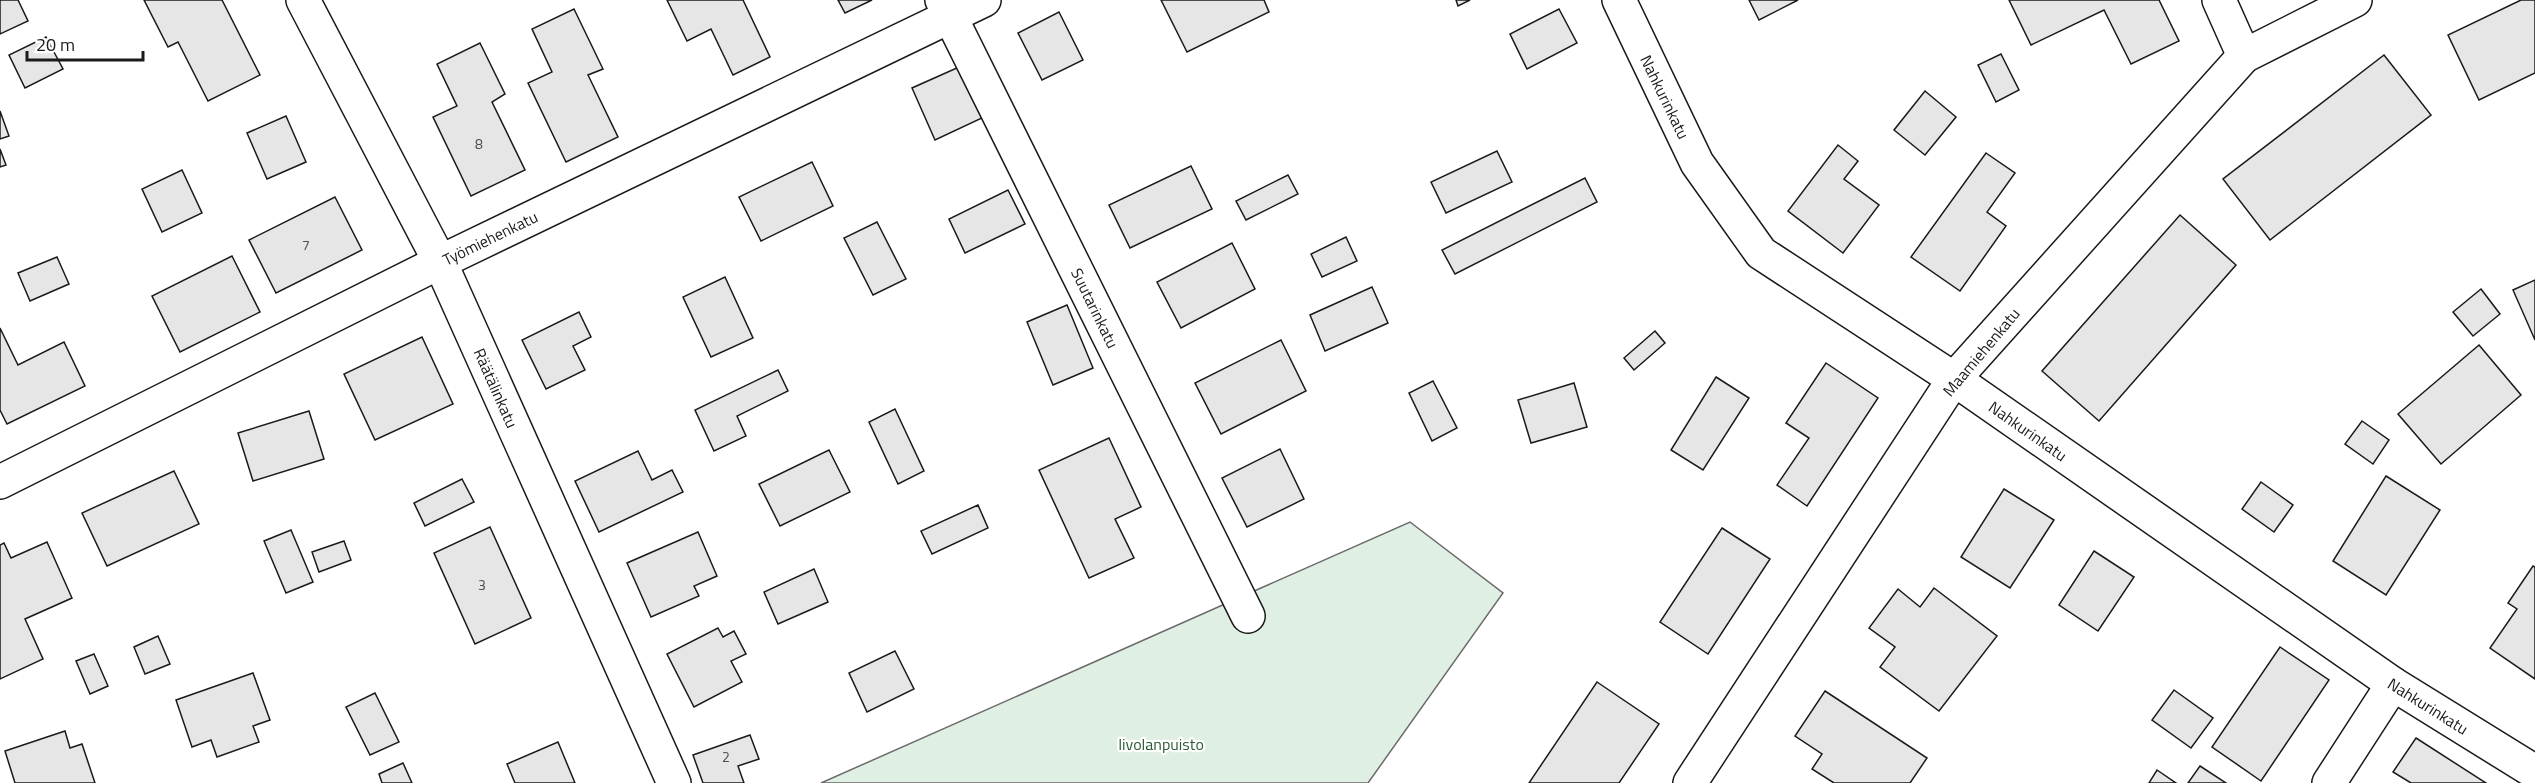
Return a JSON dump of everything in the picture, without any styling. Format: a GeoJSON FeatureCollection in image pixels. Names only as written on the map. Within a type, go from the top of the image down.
{"type":"FeatureCollection","features":[{"type":"Feature","properties":{"kind":"street","name":"Räätälinkatu"},"geometry":{"type":"LineString","coordinates":[[303,0],[440,262],[674,783]]}},
{"type":"Feature","properties":{"kind":"street","name":"Työmiehenkatu"},"geometry":{"type":"LineString","coordinates":[[0,482],[946,8],[984,0]]}},
{"type":"Feature","properties":{"kind":"street","name":"Nahkurinkatu"},"geometry":{"type":"LineString","coordinates":[[1619,0],[1697,163],[1761,253],[1954,380],[2393,684],[2535,772]]}},
{"type":"Feature","properties":{"kind":"street"},"geometry":{"type":"LineString","coordinates":[[2219,0],[2244,56]]}},
{"type":"Feature","properties":{"kind":"street","name":"Maamiehenkatu"},"geometry":{"type":"LineString","coordinates":[[1690,783],[1954,380],[2244,56],[2355,0]]}},
{"type":"Feature","properties":{"kind":"street","name":"Suutarinkatu"},"geometry":{"type":"LineString","coordinates":[[946,8],[1248,616]]}},
{"type":"Feature","properties":{"kind":"street"},"geometry":{"type":"LineString","coordinates":[[2329,783],[2393,684]]}},
{"type":"Feature","properties":{"kind":"green space","name":"Iivolanpuisto"},"geometry":{"type":"Polygon","coordinates":[[[1410,522],[1503,593],[1368,783],[821,783],[1410,522]]]}},
{"type":"Feature","properties":{"kind":"building"},"geometry":{"type":"Polygon","coordinates":[[[0,0],[18,0],[28,21],[0,34],[0,0]]]}},
{"type":"Feature","properties":{"kind":"building"},"geometry":{"type":"Polygon","coordinates":[[[144,0],[222,0],[260,75],[208,101],[178,42],[168,47],[144,0]]]}},
{"type":"Feature","properties":{"kind":"building"},"geometry":{"type":"Polygon","coordinates":[[[667,0],[743,0],[770,57],[733,75],[711,29],[687,41],[667,0]]]}},
{"type":"Feature","properties":{"kind":"building"},"geometry":{"type":"Polygon","coordinates":[[[838,0],[872,0],[845,13],[838,0]]]}},
{"type":"Feature","properties":{"kind":"building"},"geometry":{"type":"Polygon","coordinates":[[[1161,0],[1264,0],[1269,12],[1187,52],[1161,0]]]}},
{"type":"Feature","properties":{"kind":"building"},"geometry":{"type":"Polygon","coordinates":[[[1456,0],[1470,0],[1458,6],[1456,0]]]}},
{"type":"Feature","properties":{"kind":"building"},"geometry":{"type":"Polygon","coordinates":[[[1749,0],[1798,0],[1759,20],[1749,0]]]}},
{"type":"Feature","properties":{"kind":"building"},"geometry":{"type":"Polygon","coordinates":[[[2009,0],[2159,0],[2179,41],[2131,64],[2104,10],[2031,45],[2009,0]]]}},
{"type":"Feature","properties":{"kind":"building"},"geometry":{"type":"Polygon","coordinates":[[[2521,0],[2535,0],[2535,73],[2479,100],[2448,35],[2521,0]]]}},
{"type":"Feature","properties":{"kind":"building"},"geometry":{"type":"Polygon","coordinates":[[[574,9],[603,69],[588,75],[618,137],[566,162],[528,83],[552,72],[532,29],[574,9]]]}},
{"type":"Feature","properties":{"kind":"building"},"geometry":{"type":"Polygon","coordinates":[[[1559,9],[1577,43],[1527,69],[1510,34],[1559,9]]]}},
{"type":"Feature","properties":{"kind":"building"},"geometry":{"type":"Polygon","coordinates":[[[1059,12],[1083,60],[1042,80],[1018,33],[1059,12]]]}},
{"type":"Feature","properties":{"kind":"building"},"geometry":{"type":"Polygon","coordinates":[[[46,37],[63,69],[25,88],[9,55],[46,37]]]}},
{"type":"Feature","properties":{"kind":"building"},"geometry":{"type":"Polygon","coordinates":[[[480,43],[505,94],[492,102],[525,170],[471,196],[433,117],[457,106],[437,64],[480,43]]]}},
{"type":"Feature","properties":{"kind":"building"},"geometry":{"type":"Polygon","coordinates":[[[2001,54],[2019,90],[1996,102],[1978,65],[2001,54]]]}},
{"type":"Feature","properties":{"kind":"building"},"geometry":{"type":"Polygon","coordinates":[[[2384,55],[2431,115],[2270,240],[2223,179],[2384,55]]]}},
{"type":"Feature","properties":{"kind":"building"},"geometry":{"type":"Polygon","coordinates":[[[959,67],[982,118],[935,140],[912,88],[959,67]]]}},
{"type":"Feature","properties":{"kind":"building"},"geometry":{"type":"Polygon","coordinates":[[[1925,91],[1956,117],[1925,155],[1894,130],[1925,91]]]}},
{"type":"Feature","properties":{"kind":"building"},"geometry":{"type":"Polygon","coordinates":[[[0,111],[9,136],[0,139],[0,111]]]}},
{"type":"Feature","properties":{"kind":"building"},"geometry":{"type":"Polygon","coordinates":[[[286,116],[306,162],[267,179],[247,133],[286,116]]]}},
{"type":"Feature","properties":{"kind":"building"},"geometry":{"type":"Polygon","coordinates":[[[1838,145],[1858,161],[1844,179],[1879,205],[1843,253],[1788,211],[1838,145]]]}},
{"type":"Feature","properties":{"kind":"building"},"geometry":{"type":"Polygon","coordinates":[[[0,149],[6,165],[0,167],[0,149]]]}},
{"type":"Feature","properties":{"kind":"building"},"geometry":{"type":"Polygon","coordinates":[[[1497,151],[1512,182],[1446,213],[1431,182],[1497,151]]]}},
{"type":"Feature","properties":{"kind":"building"},"geometry":{"type":"Polygon","coordinates":[[[1986,153],[2015,173],[1987,212],[2006,226],[1960,291],[1911,257],[1986,153]]]}},
{"type":"Feature","properties":{"kind":"building"},"geometry":{"type":"Polygon","coordinates":[[[812,162],[833,206],[761,241],[739,197],[812,162]]]}},
{"type":"Feature","properties":{"kind":"building"},"geometry":{"type":"Polygon","coordinates":[[[1191,166],[1212,209],[1130,248],[1109,205],[1191,166]]]}},
{"type":"Feature","properties":{"kind":"building"},"geometry":{"type":"Polygon","coordinates":[[[182,170],[202,213],[162,232],[142,189],[182,170]]]}},
{"type":"Feature","properties":{"kind":"building"},"geometry":{"type":"Polygon","coordinates":[[[1288,175],[1298,194],[1246,220],[1236,201],[1288,175]]]}},
{"type":"Feature","properties":{"kind":"building"},"geometry":{"type":"Polygon","coordinates":[[[1585,178],[1597,202],[1455,274],[1442,250],[1585,178]]]}},
{"type":"Feature","properties":{"kind":"building"},"geometry":{"type":"Polygon","coordinates":[[[1008,190],[1025,224],[965,253],[949,219],[1008,190]]]}},
{"type":"Feature","properties":{"kind":"building"},"geometry":{"type":"Polygon","coordinates":[[[335,197],[362,250],[276,293],[249,240],[335,197]]]}},
{"type":"Feature","properties":{"kind":"building"},"geometry":{"type":"Polygon","coordinates":[[[2180,215],[2236,265],[2099,421],[2042,371],[2180,215]]]}},
{"type":"Feature","properties":{"kind":"building"},"geometry":{"type":"Polygon","coordinates":[[[877,222],[906,279],[873,295],[844,238],[877,222]]]}},
{"type":"Feature","properties":{"kind":"building"},"geometry":{"type":"Polygon","coordinates":[[[1346,237],[1357,261],[1322,277],[1311,254],[1346,237]]]}},
{"type":"Feature","properties":{"kind":"building"},"geometry":{"type":"Polygon","coordinates":[[[1232,243],[1255,289],[1181,328],[1157,282],[1232,243]]]}},
{"type":"Feature","properties":{"kind":"building"},"geometry":{"type":"Polygon","coordinates":[[[232,256],[260,312],[180,352],[152,296],[232,256]]]}},
{"type":"Feature","properties":{"kind":"building"},"geometry":{"type":"Polygon","coordinates":[[[57,257],[69,284],[30,301],[18,273],[57,257]]]}},
{"type":"Feature","properties":{"kind":"building"},"geometry":{"type":"Polygon","coordinates":[[[725,277],[753,338],[711,357],[683,297],[725,277]]]}},
{"type":"Feature","properties":{"kind":"building"},"geometry":{"type":"Polygon","coordinates":[[[2535,280],[2535,340],[2513,290],[2535,280]]]}},
{"type":"Feature","properties":{"kind":"building"},"geometry":{"type":"Polygon","coordinates":[[[1372,287],[1388,323],[1325,351],[1310,315],[1372,287]]]}},
{"type":"Feature","properties":{"kind":"building"},"geometry":{"type":"Polygon","coordinates":[[[2481,289],[2500,314],[2473,336],[2453,312],[2481,289]]]}},
{"type":"Feature","properties":{"kind":"building"},"geometry":{"type":"Polygon","coordinates":[[[1067,305],[1093,368],[1053,385],[1027,322],[1067,305]]]}},
{"type":"Feature","properties":{"kind":"building"},"geometry":{"type":"Polygon","coordinates":[[[579,312],[591,337],[573,346],[585,370],[546,389],[522,340],[579,312]]]}},
{"type":"Feature","properties":{"kind":"building"},"geometry":{"type":"Polygon","coordinates":[[[0,328],[18,365],[64,342],[85,386],[7,424],[0,410],[0,328]]]}},
{"type":"Feature","properties":{"kind":"building"},"geometry":{"type":"Polygon","coordinates":[[[1655,331],[1665,343],[1634,370],[1624,358],[1655,331]]]}},
{"type":"Feature","properties":{"kind":"building"},"geometry":{"type":"Polygon","coordinates":[[[422,337],[453,404],[375,440],[344,374],[422,337]]]}},
{"type":"Feature","properties":{"kind":"building"},"geometry":{"type":"Polygon","coordinates":[[[1281,340],[1306,391],[1221,434],[1195,383],[1281,340]]]}},
{"type":"Feature","properties":{"kind":"building"},"geometry":{"type":"Polygon","coordinates":[[[2479,345],[2521,395],[2441,464],[2398,414],[2479,345]]]}},
{"type":"Feature","properties":{"kind":"building"},"geometry":{"type":"Polygon","coordinates":[[[1826,363],[1878,398],[1807,506],[1777,485],[1809,438],[1786,423],[1826,363]]]}},
{"type":"Feature","properties":{"kind":"building"},"geometry":{"type":"Polygon","coordinates":[[[778,370],[788,391],[737,416],[746,436],[714,451],[695,410],[778,370]]]}},
{"type":"Feature","properties":{"kind":"building"},"geometry":{"type":"Polygon","coordinates":[[[1716,377],[1749,398],[1703,470],[1671,450],[1716,377]]]}},
{"type":"Feature","properties":{"kind":"building"},"geometry":{"type":"Polygon","coordinates":[[[1433,381],[1457,428],[1432,441],[1409,393],[1433,381]]]}},
{"type":"Feature","properties":{"kind":"building"},"geometry":{"type":"Polygon","coordinates":[[[1574,383],[1587,427],[1531,443],[1518,400],[1574,383]]]}},
{"type":"Feature","properties":{"kind":"building"},"geometry":{"type":"Polygon","coordinates":[[[895,409],[924,471],[898,484],[869,422],[895,409]]]}},
{"type":"Feature","properties":{"kind":"building"},"geometry":{"type":"Polygon","coordinates":[[[309,411],[324,459],[253,481],[238,433],[309,411]]]}},
{"type":"Feature","properties":{"kind":"building"},"geometry":{"type":"Polygon","coordinates":[[[2362,421],[2389,440],[2373,464],[2345,444],[2362,421]]]}},
{"type":"Feature","properties":{"kind":"building"},"geometry":{"type":"Polygon","coordinates":[[[1109,438],[1141,507],[1115,519],[1134,558],[1089,578],[1039,470],[1109,438]]]}},
{"type":"Feature","properties":{"kind":"building"},"geometry":{"type":"Polygon","coordinates":[[[1280,449],[1304,499],[1247,527],[1222,478],[1280,449]]]}},
{"type":"Feature","properties":{"kind":"building"},"geometry":{"type":"Polygon","coordinates":[[[829,450],[850,492],[780,526],[759,484],[829,450]]]}},
{"type":"Feature","properties":{"kind":"building"},"geometry":{"type":"Polygon","coordinates":[[[638,451],[652,480],[672,470],[683,492],[599,532],[575,481],[638,451]]]}},
{"type":"Feature","properties":{"kind":"building"},"geometry":{"type":"Polygon","coordinates":[[[174,471],[199,524],[107,566],[82,513],[174,471]]]}},
{"type":"Feature","properties":{"kind":"building"},"geometry":{"type":"Polygon","coordinates":[[[2386,476],[2440,510],[2386,595],[2333,561],[2386,476]]]}},
{"type":"Feature","properties":{"kind":"building"},"geometry":{"type":"Polygon","coordinates":[[[462,479],[474,502],[425,526],[414,503],[462,479]]]}},
{"type":"Feature","properties":{"kind":"building"},"geometry":{"type":"Polygon","coordinates":[[[2261,482],[2293,505],[2274,532],[2242,509],[2261,482]]]}},
{"type":"Feature","properties":{"kind":"building"},"geometry":{"type":"Polygon","coordinates":[[[2004,489],[2054,520],[2010,588],[1961,557],[2004,489]]]}},
{"type":"Feature","properties":{"kind":"building"},"geometry":{"type":"Polygon","coordinates":[[[978,505],[988,528],[932,554],[921,531],[978,505]]]}},
{"type":"Feature","properties":{"kind":"building"},"geometry":{"type":"Polygon","coordinates":[[[490,527],[531,618],[475,644],[434,553],[490,527]]]}},
{"type":"Feature","properties":{"kind":"building"},"geometry":{"type":"Polygon","coordinates":[[[1722,528],[1770,559],[1708,654],[1660,622],[1722,528]]]}},
{"type":"Feature","properties":{"kind":"building"},"geometry":{"type":"Polygon","coordinates":[[[291,530],[313,582],[286,593],[264,541],[291,530]]]}},
{"type":"Feature","properties":{"kind":"building"},"geometry":{"type":"Polygon","coordinates":[[[698,532],[717,576],[694,586],[699,596],[651,617],[627,563],[698,532]]]}},
{"type":"Feature","properties":{"kind":"building"},"geometry":{"type":"Polygon","coordinates":[[[344,541],[351,560],[319,572],[312,552],[344,541]]]}},
{"type":"Feature","properties":{"kind":"building"},"geometry":{"type":"Polygon","coordinates":[[[47,542],[72,598],[25,619],[43,659],[0,679],[0,545],[4,543],[11,558],[47,542]]]}},
{"type":"Feature","properties":{"kind":"building"},"geometry":{"type":"Polygon","coordinates":[[[2094,551],[2134,577],[2098,631],[2059,605],[2094,551]]]}},
{"type":"Feature","properties":{"kind":"building"},"geometry":{"type":"Polygon","coordinates":[[[2533,566],[2535,567],[2535,679],[2490,648],[2517,609],[2508,603],[2533,566]]]}},
{"type":"Feature","properties":{"kind":"building"},"geometry":{"type":"Polygon","coordinates":[[[814,569],[828,602],[778,624],[764,592],[814,569]]]}},
{"type":"Feature","properties":{"kind":"building"},"geometry":{"type":"Polygon","coordinates":[[[1934,588],[1997,636],[1939,711],[1880,667],[1895,647],[1869,628],[1898,589],[1920,607],[1934,588]]]}},
{"type":"Feature","properties":{"kind":"building"},"geometry":{"type":"Polygon","coordinates":[[[718,628],[723,637],[734,631],[746,654],[731,661],[742,682],[694,707],[667,654],[718,628]]]}},
{"type":"Feature","properties":{"kind":"building"},"geometry":{"type":"Polygon","coordinates":[[[158,636],[170,664],[145,674],[134,647],[158,636]]]}},
{"type":"Feature","properties":{"kind":"building"},"geometry":{"type":"Polygon","coordinates":[[[2280,647],[2329,680],[2261,781],[2212,747],[2280,647]]]}},
{"type":"Feature","properties":{"kind":"building"},"geometry":{"type":"Polygon","coordinates":[[[895,651],[914,689],[867,712],[849,673],[895,651]]]}},
{"type":"Feature","properties":{"kind":"building"},"geometry":{"type":"Polygon","coordinates":[[[94,654],[108,686],[90,694],[76,661],[94,654]]]}},
{"type":"Feature","properties":{"kind":"building"},"geometry":{"type":"Polygon","coordinates":[[[253,673],[270,720],[253,726],[259,742],[217,757],[211,740],[192,747],[176,700],[253,673]]]}},
{"type":"Feature","properties":{"kind":"building"},"geometry":{"type":"Polygon","coordinates":[[[1597,682],[1659,724],[1619,783],[1529,783],[1597,682]]]}},
{"type":"Feature","properties":{"kind":"building"},"geometry":{"type":"Polygon","coordinates":[[[2174,690],[2213,718],[2191,748],[2152,720],[2174,690]]]}},
{"type":"Feature","properties":{"kind":"building"},"geometry":{"type":"Polygon","coordinates":[[[1825,691],[1927,758],[1910,783],[1834,783],[1812,769],[1822,754],[1795,736],[1825,691]]]}},
{"type":"Feature","properties":{"kind":"building"},"geometry":{"type":"Polygon","coordinates":[[[375,693],[399,742],[370,755],[346,707],[375,693]]]}},
{"type":"Feature","properties":{"kind":"building"},"geometry":{"type":"Polygon","coordinates":[[[65,731],[70,748],[82,744],[95,783],[15,783],[5,751],[65,731]]]}},
{"type":"Feature","properties":{"kind":"building"},"geometry":{"type":"Polygon","coordinates":[[[750,735],[759,759],[738,766],[744,783],[703,783],[693,755],[750,735]]]}},
{"type":"Feature","properties":{"kind":"building"},"geometry":{"type":"Polygon","coordinates":[[[2416,738],[2486,783],[2411,783],[2393,772],[2416,738]]]}},
{"type":"Feature","properties":{"kind":"building"},"geometry":{"type":"Polygon","coordinates":[[[558,742],[575,783],[515,783],[507,764],[558,742]]]}},
{"type":"Feature","properties":{"kind":"building"},"geometry":{"type":"Polygon","coordinates":[[[403,763],[412,783],[382,783],[379,774],[403,763]]]}},
{"type":"Feature","properties":{"kind":"building"},"geometry":{"type":"Polygon","coordinates":[[[2200,766],[2226,783],[2188,783],[2200,766]]]}},
{"type":"Feature","properties":{"kind":"building"},"geometry":{"type":"Polygon","coordinates":[[[2157,770],[2176,783],[2149,783],[2157,770]]]}}]}
